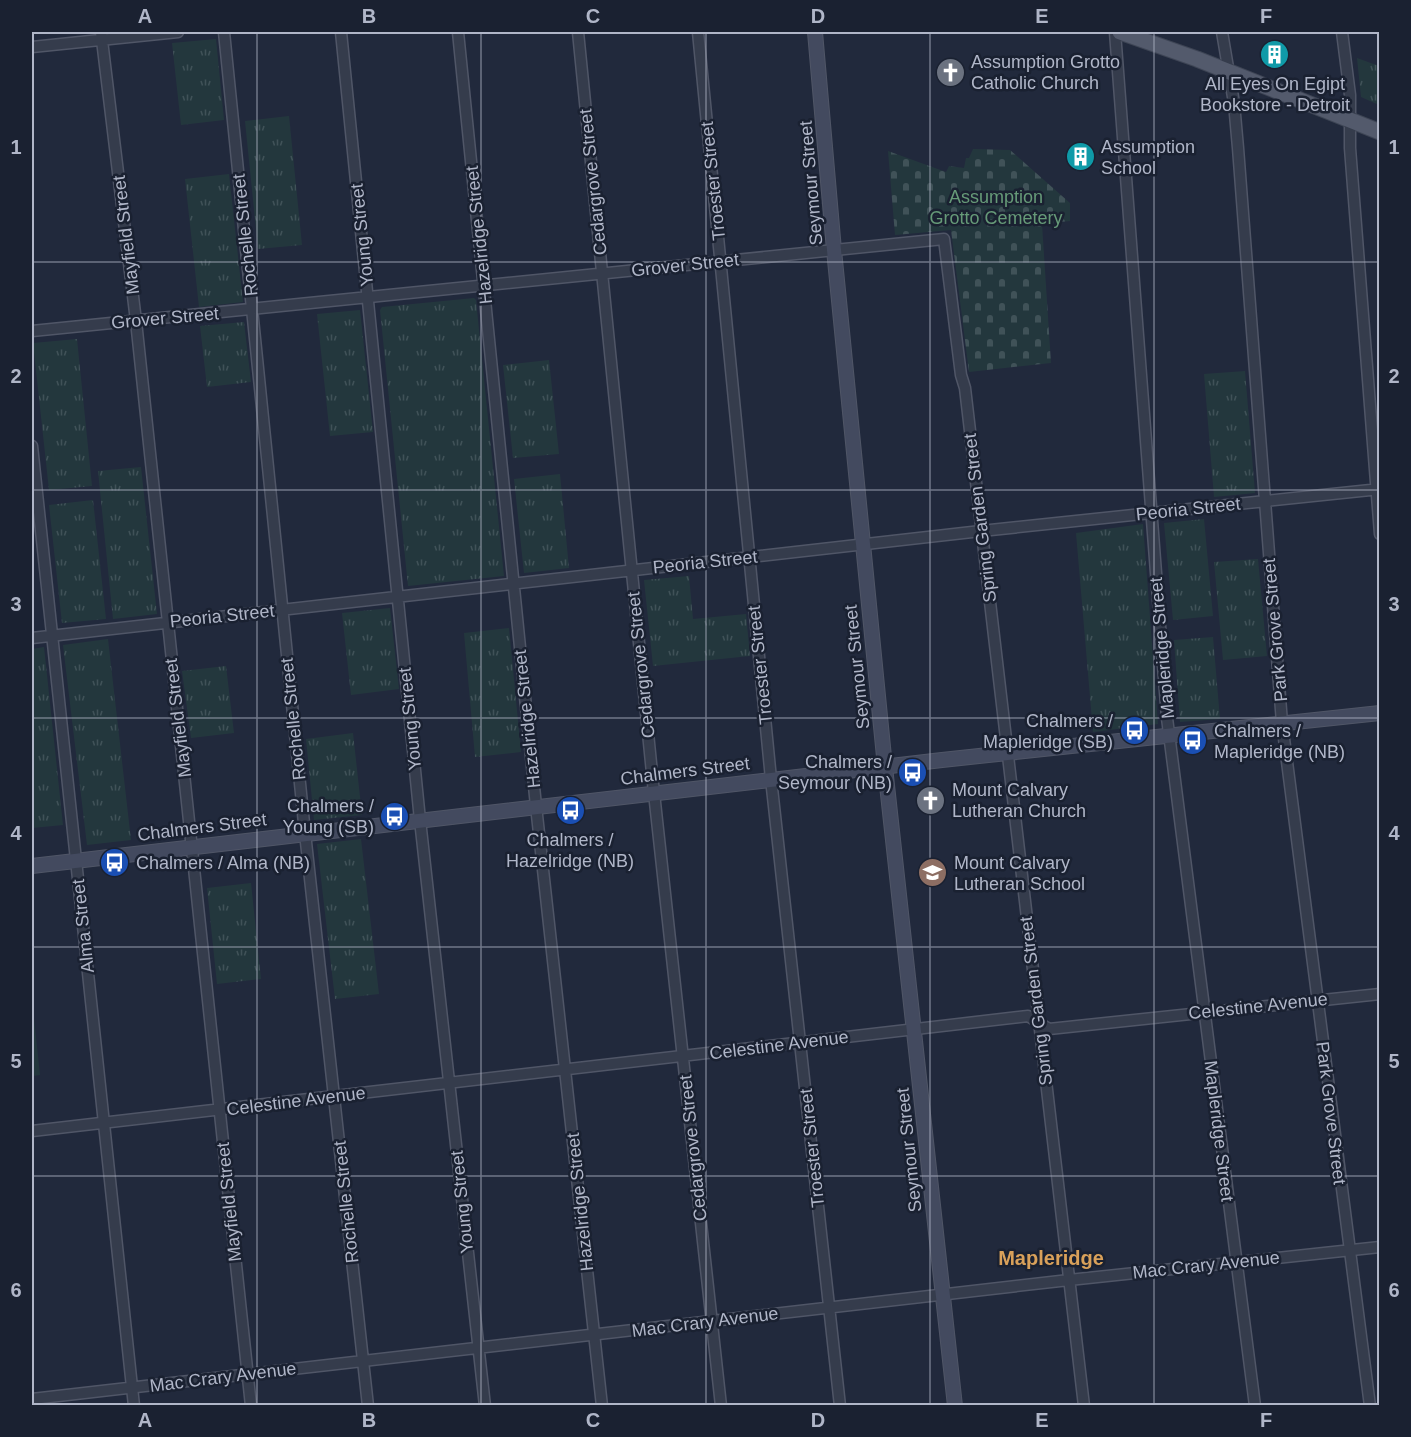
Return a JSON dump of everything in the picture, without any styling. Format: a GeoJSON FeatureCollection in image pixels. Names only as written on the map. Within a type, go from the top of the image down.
{"type":"FeatureCollection","features":[{"type":"Feature","properties":{"kind":"main road"},"geometry":{"type":"LineString","coordinates":[[1120,32],[1197,59],[1229,74],[1380,132]]}},
{"type":"Feature","properties":{"kind":"street"},"geometry":{"type":"LineString","coordinates":[[32,47],[102,36],[178,32]]}},
{"type":"Feature","properties":{"kind":"street","name":"Rochelle Street"},"geometry":{"type":"LineString","coordinates":[[224,32],[305,833],[368,1406]]}},
{"type":"Feature","properties":{"kind":"street","name":"Young Street"},"geometry":{"type":"LineString","coordinates":[[341,32],[420,820],[484,1406]]}},
{"type":"Feature","properties":{"kind":"street","name":"Hazelridge Street"},"geometry":{"type":"LineString","coordinates":[[458,32],[536,806],[602,1406]]}},
{"type":"Feature","properties":{"kind":"street","name":"Cedargrove Street"},"geometry":{"type":"LineString","coordinates":[[578,32],[654,793],[721,1406]]}},
{"type":"Feature","properties":{"kind":"street","name":"Troester Street"},"geometry":{"type":"LineString","coordinates":[[698,32],[771,779],[840,1406]]}},
{"type":"Feature","properties":{"kind":"street","name":"Seymour Street"},"geometry":{"type":"LineString","coordinates":[[815,32],[885,767],[955,1406]]}},
{"type":"Feature","properties":{"kind":"street","name":"Mapleridge Street"},"geometry":{"type":"LineString","coordinates":[[1115,32],[1169,735],[1255,1406]]}},
{"type":"Feature","properties":{"kind":"street","name":"Park Grove Street"},"geometry":{"type":"LineString","coordinates":[[1222,32],[1234,103],[1238,148],[1282,723],[1370,1406]]}},
{"type":"Feature","properties":{"kind":"street"},"geometry":{"type":"LineString","coordinates":[[1342,32],[1350,95],[1380,534]]}},
{"type":"Feature","properties":{"kind":"street","name":"Mayfield Street"},"geometry":{"type":"LineString","coordinates":[[102,36],[136,321],[166,623],[251,1406]]}},
{"type":"Feature","properties":{"kind":"street","name":"Grover Street"},"geometry":{"type":"LineString","coordinates":[[32,331],[944,239]]}},
{"type":"Feature","properties":{"kind":"street","name":"Spring Garden Street"},"geometry":{"type":"LineString","coordinates":[[944,239],[961,375],[965,388],[1084,1406]]}},
{"type":"Feature","properties":{"kind":"street","name":"Alma Street"},"geometry":{"type":"LineString","coordinates":[[32,446],[134,1406]]}},
{"type":"Feature","properties":{"kind":"street","name":"Peoria Street"},"geometry":{"type":"LineString","coordinates":[[32,638],[863,544],[1378,489]]}},
{"type":"Feature","properties":{"kind":"street","name":"Chalmers Street"},"geometry":{"type":"LineString","coordinates":[[32,866],[76,859],[1007,752],[1380,713]]}},
{"type":"Feature","properties":{"kind":"street","name":"Celestine Avenue"},"geometry":{"type":"LineString","coordinates":[[32,1131],[1028,1016],[1049,1029],[1380,994]]}},
{"type":"Feature","properties":{"kind":"street","name":"Mac Crary Avenue"},"geometry":{"type":"LineString","coordinates":[[32,1399],[944,1294],[1380,1247]]}},
{"type":"Feature","properties":{"kind":"green space"},"geometry":{"type":"Polygon","coordinates":[[[216,39],[224,120],[181,125],[172,43],[216,39]]]}},
{"type":"Feature","properties":{"kind":"green space"},"geometry":{"type":"Polygon","coordinates":[[[1357,58],[1379,66],[1379,105],[1361,97],[1357,58]]]}},
{"type":"Feature","properties":{"kind":"green space"},"geometry":{"type":"Polygon","coordinates":[[[289,116],[302,245],[258,249],[245,121],[289,116]]]}},
{"type":"Feature","properties":{"kind":"green space","name":"Assumption Grotto Cemetery"},"geometry":{"type":"Polygon","coordinates":[[[973,149],[1010,150],[1070,203],[1070,221],[1042,224],[1051,363],[969,372],[951,230],[895,235],[888,151],[946,172],[949,166],[964,168],[966,158],[969,158],[973,149]]]}},
{"type":"Feature","properties":{"kind":"green space"},"geometry":{"type":"Polygon","coordinates":[[[229,174],[243,302],[199,307],[185,179],[229,174]]]}},
{"type":"Feature","properties":{"kind":"green space"},"geometry":{"type":"Polygon","coordinates":[[[474,298],[504,576],[408,586],[380,310],[382,307],[474,298]]]}},
{"type":"Feature","properties":{"kind":"green space"},"geometry":{"type":"Polygon","coordinates":[[[360,310],[373,432],[330,436],[317,314],[360,310]]]}},
{"type":"Feature","properties":{"kind":"green space"},"geometry":{"type":"Polygon","coordinates":[[[244,322],[251,382],[207,387],[200,326],[244,322]]]}},
{"type":"Feature","properties":{"kind":"green space"},"geometry":{"type":"Polygon","coordinates":[[[77,339],[92,486],[49,490],[33,343],[77,339]]]}},
{"type":"Feature","properties":{"kind":"green space"},"geometry":{"type":"Polygon","coordinates":[[[549,360],[559,454],[513,458],[503,365],[549,360]]]}},
{"type":"Feature","properties":{"kind":"green space"},"geometry":{"type":"Polygon","coordinates":[[[1245,371],[1255,493],[1214,497],[1204,374],[1245,371]]]}},
{"type":"Feature","properties":{"kind":"green space"},"geometry":{"type":"Polygon","coordinates":[[[141,467],[157,614],[113,619],[98,471],[141,467]]]}},
{"type":"Feature","properties":{"kind":"green space"},"geometry":{"type":"Polygon","coordinates":[[[560,474],[569,568],[524,573],[514,479],[560,474]]]}},
{"type":"Feature","properties":{"kind":"green space"},"geometry":{"type":"Polygon","coordinates":[[[93,500],[106,619],[62,623],[49,505],[93,500]]]}},
{"type":"Feature","properties":{"kind":"green space"},"geometry":{"type":"Polygon","coordinates":[[[1204,519],[1213,616],[1173,620],[1164,523],[1204,519]]]}},
{"type":"Feature","properties":{"kind":"green space"},"geometry":{"type":"Polygon","coordinates":[[[1143,524],[1158,724],[1093,732],[1076,533],[1143,524]]]}},
{"type":"Feature","properties":{"kind":"green space"},"geometry":{"type":"Polygon","coordinates":[[[1258,559],[1267,656],[1223,660],[1214,562],[1258,559]]]}},
{"type":"Feature","properties":{"kind":"green space"},"geometry":{"type":"Polygon","coordinates":[[[689,576],[693,619],[746,614],[750,656],[653,666],[644,580],[689,576]]]}},
{"type":"Feature","properties":{"kind":"green space"},"geometry":{"type":"Polygon","coordinates":[[[390,608],[399,689],[351,695],[342,613],[390,608]]]}},
{"type":"Feature","properties":{"kind":"green space"},"geometry":{"type":"Polygon","coordinates":[[[509,628],[521,752],[475,757],[464,633],[509,628]]]}},
{"type":"Feature","properties":{"kind":"green space"},"geometry":{"type":"Polygon","coordinates":[[[1213,637],[1220,719],[1180,722],[1174,640],[1213,637]]]}},
{"type":"Feature","properties":{"kind":"green space"},"geometry":{"type":"Polygon","coordinates":[[[108,639],[131,840],[87,845],[63,645],[108,639]]]}},
{"type":"Feature","properties":{"kind":"green space"},"geometry":{"type":"Polygon","coordinates":[[[44,647],[63,825],[32,828],[32,649],[44,647]]]}},
{"type":"Feature","properties":{"kind":"green space"},"geometry":{"type":"Polygon","coordinates":[[[226,666],[234,733],[191,738],[182,671],[226,666]]]}},
{"type":"Feature","properties":{"kind":"green space"},"geometry":{"type":"Polygon","coordinates":[[[353,733],[362,815],[314,820],[306,739],[353,733]]]}},
{"type":"Feature","properties":{"kind":"green space"},"geometry":{"type":"Polygon","coordinates":[[[361,839],[379,994],[335,999],[317,844],[361,839]]]}},
{"type":"Feature","properties":{"kind":"green space"},"geometry":{"type":"Polygon","coordinates":[[[251,883],[261,979],[217,984],[207,888],[251,883]]]}},
{"type":"Feature","properties":{"kind":"green space"},"geometry":{"type":"Polygon","coordinates":[[[32,1000],[40,1075],[32,1076],[32,1000]]]}},
{"type":"Feature","properties":{"kind":"place","name":"All Eyes On Egipt Bookstore - Detroit"},"geometry":{"type":"Point","coordinates":[1275,55]}},
{"type":"Feature","properties":{"kind":"place","name":"Assumption Grotto Catholic Church"},"geometry":{"type":"Point","coordinates":[950,72]}},
{"type":"Feature","properties":{"kind":"place","name":"Assumption School"},"geometry":{"type":"Point","coordinates":[1080,157]}},
{"type":"Feature","properties":{"kind":"place","name":"Chalmers / Mapleridge (SB)"},"geometry":{"type":"Point","coordinates":[1134,731]}},
{"type":"Feature","properties":{"kind":"place","name":"Chalmers / Mapleridge (NB)"},"geometry":{"type":"Point","coordinates":[1193,741]}},
{"type":"Feature","properties":{"kind":"place","name":"Chalmers / Seymour (NB)"},"geometry":{"type":"Point","coordinates":[913,772]}},
{"type":"Feature","properties":{"kind":"place","name":"Mount Calvary Lutheran Church"},"geometry":{"type":"Point","coordinates":[931,800]}},
{"type":"Feature","properties":{"kind":"place","name":"Chalmers / Hazelridge (NB)"},"geometry":{"type":"Point","coordinates":[570,811]}},
{"type":"Feature","properties":{"kind":"place","name":"Chalmers / Young (SB)"},"geometry":{"type":"Point","coordinates":[395,816]}},
{"type":"Feature","properties":{"kind":"place","name":"Chalmers / Alma (NB)"},"geometry":{"type":"Point","coordinates":[115,863]}},
{"type":"Feature","properties":{"kind":"place","name":"Mount Calvary Lutheran School"},"geometry":{"type":"Point","coordinates":[933,873]}},
{"type":"Feature","properties":{"kind":"district","name":"Mapleridge"},"geometry":{"type":"Point","coordinates":[1051,1258]}}]}
